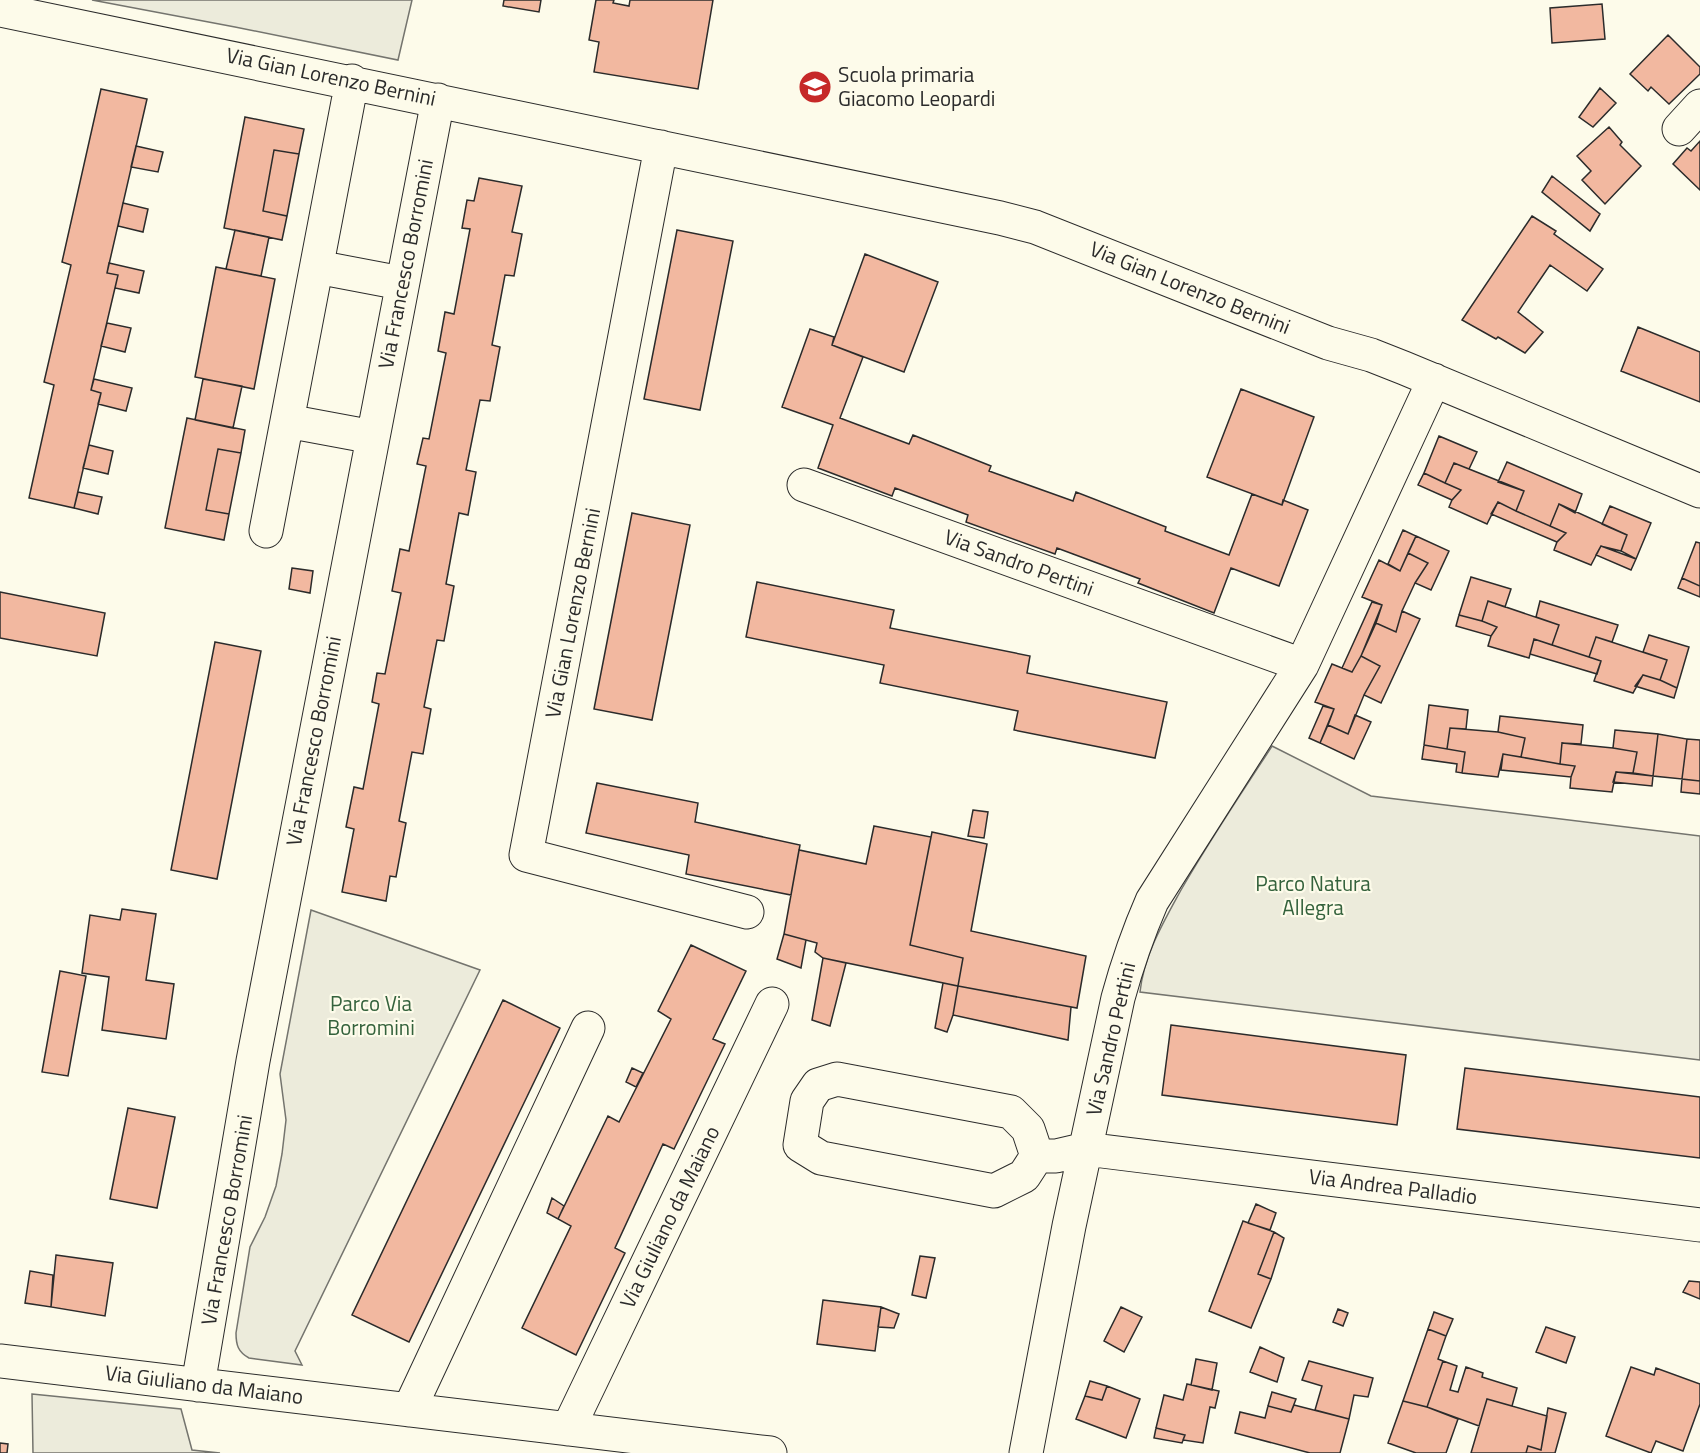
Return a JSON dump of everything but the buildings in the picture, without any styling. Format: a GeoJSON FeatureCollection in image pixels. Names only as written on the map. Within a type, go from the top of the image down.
{"type":"FeatureCollection","features":[{"type":"Feature","properties":{"kind":"street","name":"Via Gian Lorenzo Bernini"},"geometry":{"type":"LineString","coordinates":[[0,10],[351,81],[1035,227],[1328,343],[1371,355],[1434,380],[1700,491]]}},
{"type":"Feature","properties":{"kind":"street"},"geometry":{"type":"LineString","coordinates":[[266,531],[351,81]]}},
{"type":"Feature","properties":{"kind":"street","name":"Via Francesco Borromini"},"geometry":{"type":"LineString","coordinates":[[198,1385],[254,1061],[438,100]]}},
{"type":"Feature","properties":{"kind":"street","name":"Via Gian Lorenzo Bernini"},"geometry":{"type":"LineString","coordinates":[[661,147],[526,855],[747,912]]}},
{"type":"Feature","properties":{"kind":"street"},"geometry":{"type":"LineString","coordinates":[[317,267],[401,284]]}},
{"type":"Feature","properties":{"kind":"street","name":"Via Sandro Pertini"},"geometry":{"type":"LineString","coordinates":[[1026,1453],[1069,1226],[1127,963],[1144,920],[1161,887],[1302,665],[1434,380]]}},
{"type":"Feature","properties":{"kind":"street"},"geometry":{"type":"LineString","coordinates":[[287,421],[373,437]]}},
{"type":"Feature","properties":{"kind":"street","name":"Via Sandro Pertini"},"geometry":{"type":"LineString","coordinates":[[804,485],[1302,665]]}},
{"type":"Feature","properties":{"kind":"street","name":"Via Giuliano da Maiano"},"geometry":{"type":"LineString","coordinates":[[568,1429],[772,1004]]}},
{"type":"Feature","properties":{"kind":"street"},"geometry":{"type":"LineString","coordinates":[[409,1410],[588,1028]]}},
{"type":"Feature","properties":{"kind":"street"},"geometry":{"type":"LineString","coordinates":[[837,1078],[1011,1112],[1028,1129],[1037,1156],[1024,1176],[994,1191],[821,1158],[800,1145],[807,1101],[818,1085],[837,1078]]}},
{"type":"Feature","properties":{"kind":"street"},"geometry":{"type":"LineString","coordinates":[[1037,1156],[1056,1156],[1086,1149]]}},
{"type":"Feature","properties":{"kind":"street","name":"Via Andrea Palladio"},"geometry":{"type":"LineString","coordinates":[[1086,1149],[1700,1225]]}},
{"type":"Feature","properties":{"kind":"street","name":"Via Giuliano da Maiano"},"geometry":{"type":"LineString","coordinates":[[0,1361],[770,1453]]}},
{"type":"Feature","properties":{"kind":"green space"},"geometry":{"type":"Polygon","coordinates":[[[92,0],[412,0],[398,60],[92,0]]]}},
{"type":"Feature","properties":{"kind":"green space","name":"Parco Natura Allegra"},"geometry":{"type":"Polygon","coordinates":[[[1272,746],[1371,796],[1700,836],[1700,1060],[1140,992],[1150,952],[1181,890],[1272,746]]]}},
{"type":"Feature","properties":{"kind":"green space","name":"Parco Via Borromini"},"geometry":{"type":"Polygon","coordinates":[[[311,910],[480,970],[295,1351],[302,1365],[249,1358],[238,1348],[236,1333],[250,1247],[265,1217],[276,1186],[282,1154],[286,1120],[280,1074],[311,910]]]}},
{"type":"Feature","properties":{"kind":"green space"},"geometry":{"type":"Polygon","coordinates":[[[32,1394],[181,1409],[192,1450],[220,1453],[33,1453],[32,1394]]]}},
{"type":"Feature","properties":{"kind":"place","name":"Scuola primaria Giacomo Leopardi"},"geometry":{"type":"Point","coordinates":[815,87]}}]}
